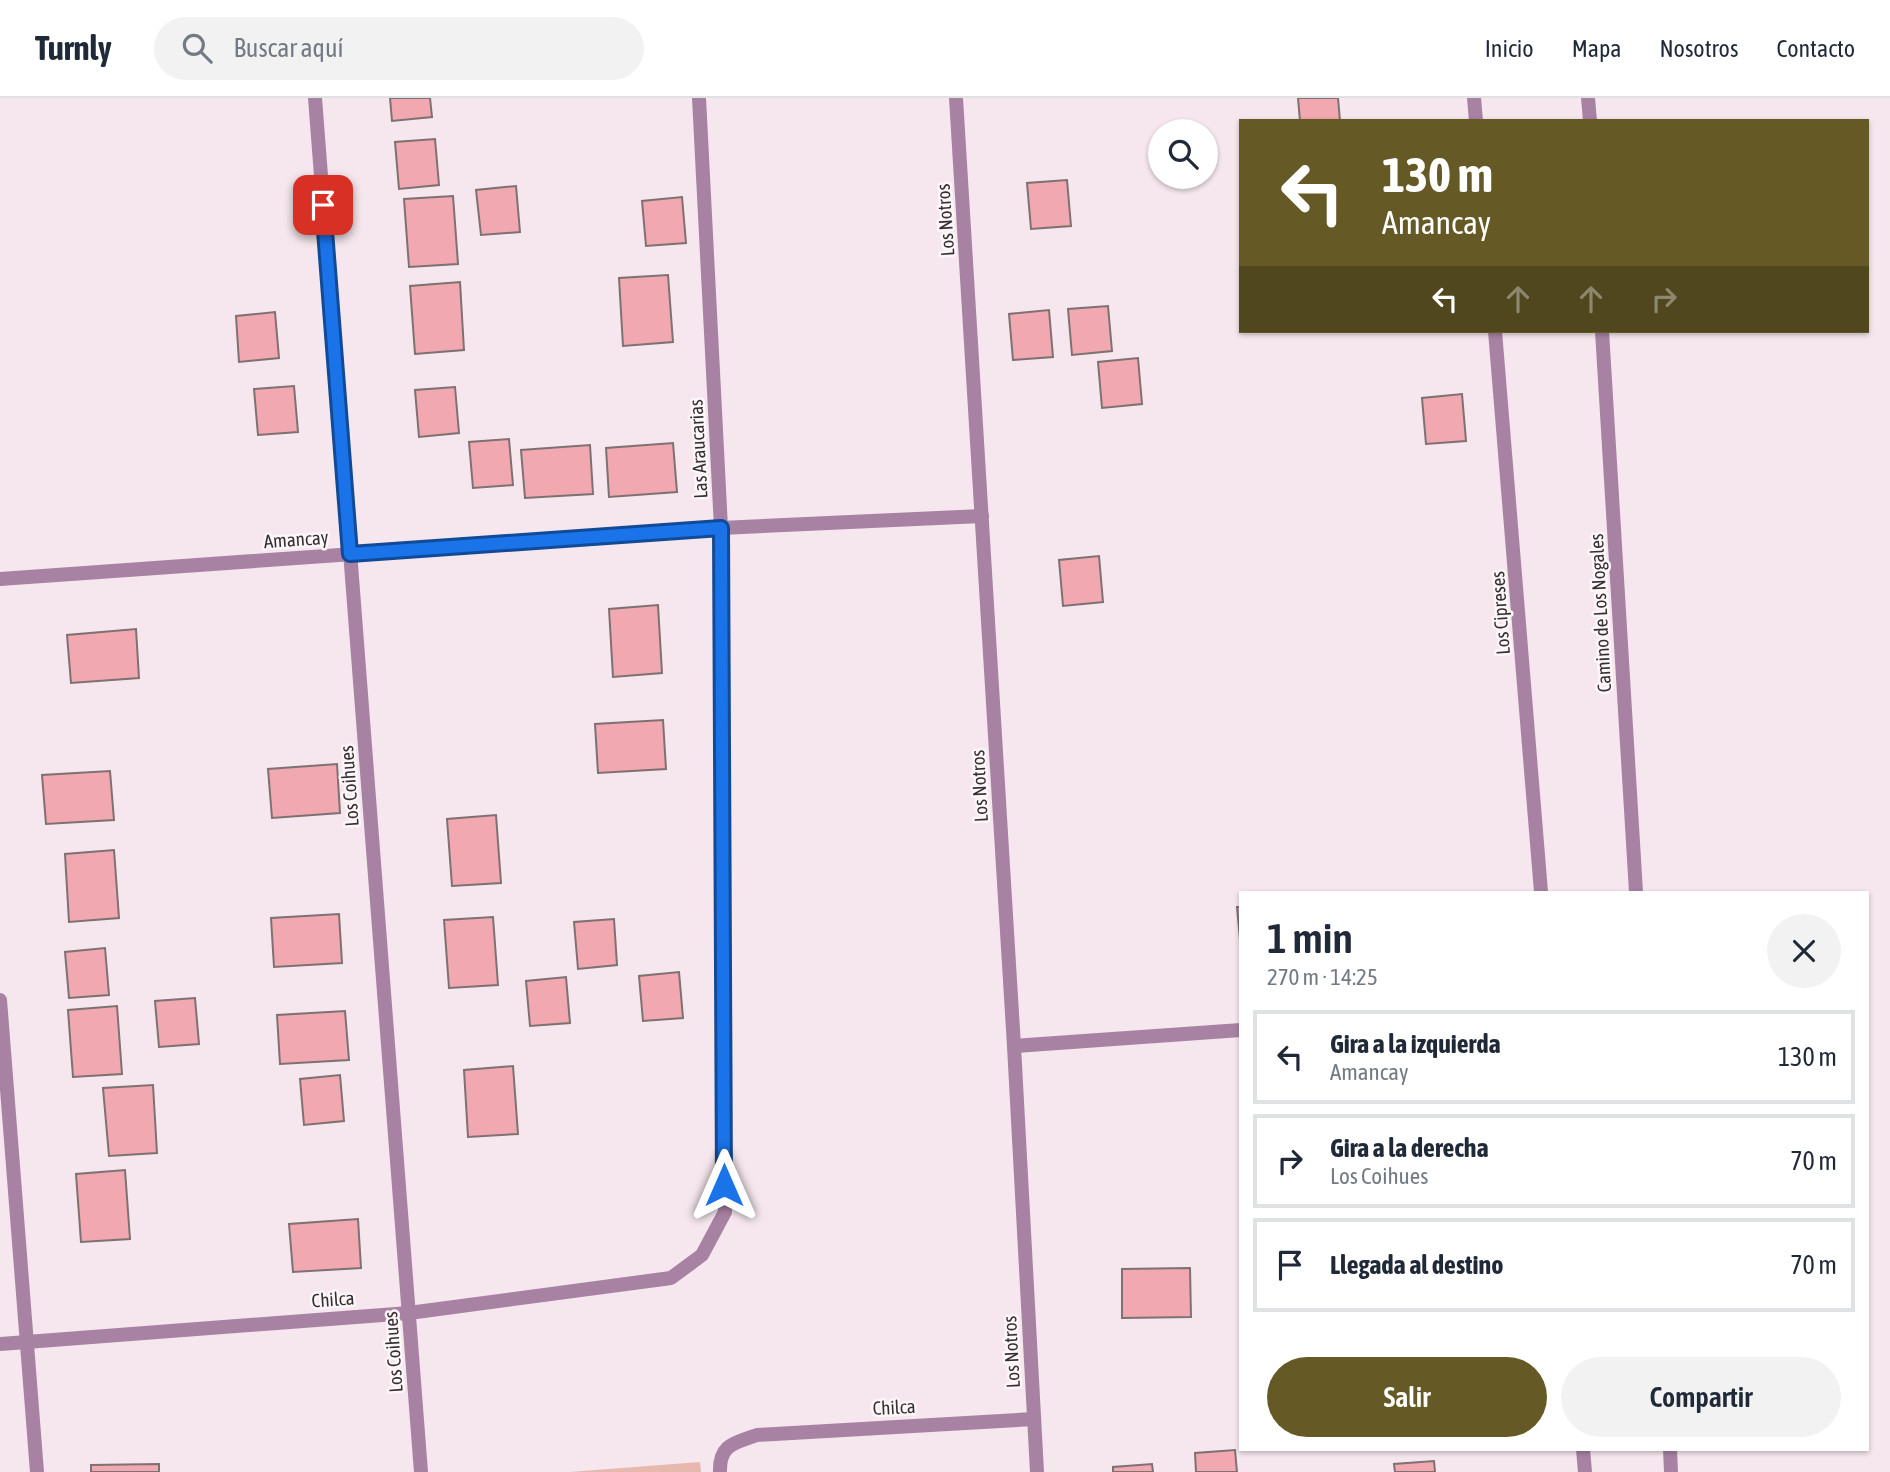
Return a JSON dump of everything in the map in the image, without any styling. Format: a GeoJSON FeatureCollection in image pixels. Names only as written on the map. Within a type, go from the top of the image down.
{"type":"FeatureCollection","features":[{"type":"Feature","properties":{"kind":"street","name":"Los Coihues"},"geometry":{"type":"LineString","coordinates":[[315,98],[421,1472]]}},
{"type":"Feature","properties":{"kind":"street","name":"Las Araucarias"},"geometry":{"type":"LineString","coordinates":[[699,98],[721,528],[724,1212],[702,1255]]}},
{"type":"Feature","properties":{"kind":"street","name":"Los Notros"},"geometry":{"type":"LineString","coordinates":[[956,98],[1014,1046],[1037,1472]]}},
{"type":"Feature","properties":{"kind":"street"},"geometry":{"type":"LineString","coordinates":[[1474,98],[1476,119]]}},
{"type":"Feature","properties":{"kind":"street"},"geometry":{"type":"LineString","coordinates":[[1588,98],[1590,119]]}},
{"type":"Feature","properties":{"kind":"street","name":"Los Cipreses"},"geometry":{"type":"LineString","coordinates":[[1495,333],[1541,891]]}},
{"type":"Feature","properties":{"kind":"street","name":"Camino de Los Nogales"},"geometry":{"type":"LineString","coordinates":[[1602,333],[1636,891]]}},
{"type":"Feature","properties":{"kind":"street","name":"Amancay"},"geometry":{"type":"LineString","coordinates":[[0,579],[721,528],[982,516]]}},
{"type":"Feature","properties":{"kind":"street"},"geometry":{"type":"LineString","coordinates":[[0,1000],[37,1472]]}},
{"type":"Feature","properties":{"kind":"street"},"geometry":{"type":"LineString","coordinates":[[1014,1046],[1239,1030]]}},
{"type":"Feature","properties":{"kind":"street","name":"Chilca"},"geometry":{"type":"LineString","coordinates":[[0,1344],[409,1313],[671,1278],[702,1255]]}},
{"type":"Feature","properties":{"kind":"street","name":"Chilca"},"geometry":{"type":"LineString","coordinates":[[720,1472],[719,1458],[727,1446],[757,1434],[1034,1419]]}},
{"type":"Feature","properties":{"kind":"street"},"geometry":{"type":"LineString","coordinates":[[1583,1451],[1585,1472]]}},
{"type":"Feature","properties":{"kind":"street"},"geometry":{"type":"LineString","coordinates":[[1670,1451],[1671,1472]]}},
{"type":"Feature","properties":{"kind":"shaded area"},"geometry":{"type":"Polygon","coordinates":[[[700,1462],[701,1472],[570,1472],[700,1462]]]}},
{"type":"Feature","properties":{"kind":"building"},"geometry":{"type":"Polygon","coordinates":[[[390,98],[430,98],[432,117],[392,121],[390,98]]]}},
{"type":"Feature","properties":{"kind":"building"},"geometry":{"type":"Polygon","coordinates":[[[1298,98],[1338,98],[1340,119],[1300,119],[1298,98]]]}},
{"type":"Feature","properties":{"kind":"building"},"geometry":{"type":"Polygon","coordinates":[[[435,139],[439,185],[399,189],[395,142],[435,139]]]}},
{"type":"Feature","properties":{"kind":"building"},"geometry":{"type":"Polygon","coordinates":[[[1067,180],[1071,226],[1031,229],[1027,183],[1067,180]]]}},
{"type":"Feature","properties":{"kind":"building"},"geometry":{"type":"Polygon","coordinates":[[[516,186],[520,232],[481,235],[476,190],[516,186]]]}},
{"type":"Feature","properties":{"kind":"building"},"geometry":{"type":"Polygon","coordinates":[[[453,196],[458,264],[409,267],[404,199],[453,196]]]}},
{"type":"Feature","properties":{"kind":"building"},"geometry":{"type":"Polygon","coordinates":[[[682,197],[686,243],[646,246],[642,201],[682,197]]]}},
{"type":"Feature","properties":{"kind":"building"},"geometry":{"type":"Polygon","coordinates":[[[668,275],[673,342],[623,346],[619,278],[668,275]]]}},
{"type":"Feature","properties":{"kind":"building"},"geometry":{"type":"Polygon","coordinates":[[[460,282],[464,350],[415,354],[410,286],[460,282]]]}},
{"type":"Feature","properties":{"kind":"building"},"geometry":{"type":"Polygon","coordinates":[[[1108,306],[1112,351],[1072,355],[1068,309],[1108,306]]]}},
{"type":"Feature","properties":{"kind":"building"},"geometry":{"type":"Polygon","coordinates":[[[1049,310],[1053,357],[1013,360],[1009,314],[1049,310]]]}},
{"type":"Feature","properties":{"kind":"building"},"geometry":{"type":"Polygon","coordinates":[[[275,312],[279,358],[239,362],[236,316],[275,312]]]}},
{"type":"Feature","properties":{"kind":"building"},"geometry":{"type":"Polygon","coordinates":[[[1138,358],[1142,404],[1102,408],[1098,362],[1138,358]]]}},
{"type":"Feature","properties":{"kind":"building"},"geometry":{"type":"Polygon","coordinates":[[[294,386],[298,432],[258,435],[254,389],[294,386]]]}},
{"type":"Feature","properties":{"kind":"building"},"geometry":{"type":"Polygon","coordinates":[[[455,387],[459,433],[419,437],[415,390],[455,387]]]}},
{"type":"Feature","properties":{"kind":"building"},"geometry":{"type":"Polygon","coordinates":[[[1462,394],[1466,441],[1426,444],[1422,398],[1462,394]]]}},
{"type":"Feature","properties":{"kind":"building"},"geometry":{"type":"Polygon","coordinates":[[[509,439],[513,485],[473,488],[469,442],[509,439]]]}},
{"type":"Feature","properties":{"kind":"building"},"geometry":{"type":"Polygon","coordinates":[[[673,443],[677,492],[609,497],[606,448],[673,443]]]}},
{"type":"Feature","properties":{"kind":"building"},"geometry":{"type":"Polygon","coordinates":[[[590,445],[593,494],[525,498],[521,450],[590,445]]]}},
{"type":"Feature","properties":{"kind":"building"},"geometry":{"type":"Polygon","coordinates":[[[1099,556],[1103,602],[1063,606],[1059,560],[1099,556]]]}},
{"type":"Feature","properties":{"kind":"building"},"geometry":{"type":"Polygon","coordinates":[[[658,605],[662,673],[613,677],[609,609],[658,605]]]}},
{"type":"Feature","properties":{"kind":"building"},"geometry":{"type":"Polygon","coordinates":[[[136,629],[139,678],[71,683],[67,635],[136,629]]]}},
{"type":"Feature","properties":{"kind":"building"},"geometry":{"type":"Polygon","coordinates":[[[663,720],[666,769],[598,773],[595,724],[663,720]]]}},
{"type":"Feature","properties":{"kind":"building"},"geometry":{"type":"Polygon","coordinates":[[[337,764],[340,813],[272,818],[268,769],[337,764]]]}},
{"type":"Feature","properties":{"kind":"building"},"geometry":{"type":"Polygon","coordinates":[[[110,771],[114,820],[46,824],[42,775],[110,771]]]}},
{"type":"Feature","properties":{"kind":"building"},"geometry":{"type":"Polygon","coordinates":[[[496,815],[501,883],[452,886],[447,819],[496,815]]]}},
{"type":"Feature","properties":{"kind":"building"},"geometry":{"type":"Polygon","coordinates":[[[114,850],[119,918],[69,922],[65,854],[114,850]]]}},
{"type":"Feature","properties":{"kind":"building"},"geometry":{"type":"Polygon","coordinates":[[[339,914],[342,963],[274,967],[271,918],[339,914]]]}},
{"type":"Feature","properties":{"kind":"building"},"geometry":{"type":"Polygon","coordinates":[[[493,917],[498,985],[449,988],[444,920],[493,917]]]}},
{"type":"Feature","properties":{"kind":"building"},"geometry":{"type":"Polygon","coordinates":[[[614,919],[617,965],[578,969],[574,922],[614,919]]]}},
{"type":"Feature","properties":{"kind":"building"},"geometry":{"type":"Polygon","coordinates":[[[105,948],[109,995],[69,998],[65,952],[105,948]]]}},
{"type":"Feature","properties":{"kind":"building"},"geometry":{"type":"Polygon","coordinates":[[[679,972],[683,1018],[643,1021],[639,976],[679,972]]]}},
{"type":"Feature","properties":{"kind":"building"},"geometry":{"type":"Polygon","coordinates":[[[566,977],[570,1023],[530,1026],[526,981],[566,977]]]}},
{"type":"Feature","properties":{"kind":"building"},"geometry":{"type":"Polygon","coordinates":[[[195,998],[199,1044],[159,1047],[155,1001],[195,998]]]}},
{"type":"Feature","properties":{"kind":"building"},"geometry":{"type":"Polygon","coordinates":[[[117,1006],[122,1074],[73,1077],[68,1010],[117,1006]]]}},
{"type":"Feature","properties":{"kind":"building"},"geometry":{"type":"Polygon","coordinates":[[[345,1011],[349,1060],[280,1064],[277,1015],[345,1011]]]}},
{"type":"Feature","properties":{"kind":"building"},"geometry":{"type":"Polygon","coordinates":[[[513,1066],[518,1134],[468,1137],[464,1070],[513,1066]]]}},
{"type":"Feature","properties":{"kind":"building"},"geometry":{"type":"Polygon","coordinates":[[[340,1075],[344,1121],[304,1125],[300,1079],[340,1075]]]}},
{"type":"Feature","properties":{"kind":"building"},"geometry":{"type":"Polygon","coordinates":[[[153,1085],[157,1153],[109,1156],[103,1088],[153,1085]]]}},
{"type":"Feature","properties":{"kind":"building"},"geometry":{"type":"Polygon","coordinates":[[[125,1170],[130,1239],[81,1242],[76,1174],[125,1170]]]}},
{"type":"Feature","properties":{"kind":"building"},"geometry":{"type":"Polygon","coordinates":[[[358,1219],[361,1268],[293,1272],[289,1224],[358,1219]]]}},
{"type":"Feature","properties":{"kind":"building"},"geometry":{"type":"Polygon","coordinates":[[[1190,1268],[1191,1317],[1122,1318],[1122,1269],[1190,1268]]]}},
{"type":"Feature","properties":{"kind":"building"},"geometry":{"type":"Polygon","coordinates":[[[1235,1450],[1237,1472],[1196,1472],[1195,1453],[1235,1450]]]}},
{"type":"Feature","properties":{"kind":"building"},"geometry":{"type":"Polygon","coordinates":[[[1434,1461],[1435,1472],[1395,1472],[1394,1464],[1434,1461]]]}},
{"type":"Feature","properties":{"kind":"building"},"geometry":{"type":"Polygon","coordinates":[[[159,1464],[159,1472],[91,1472],[91,1465],[159,1464]]]}},
{"type":"Feature","properties":{"kind":"building"},"geometry":{"type":"Polygon","coordinates":[[[1152,1464],[1153,1472],[1113,1472],[1113,1467],[1152,1464]]]}},
{"type":"Feature","properties":{"kind":"route"},"geometry":{"type":"LineString","coordinates":[[323,205],[350,554],[721,528],[724,1185]]}}]}
